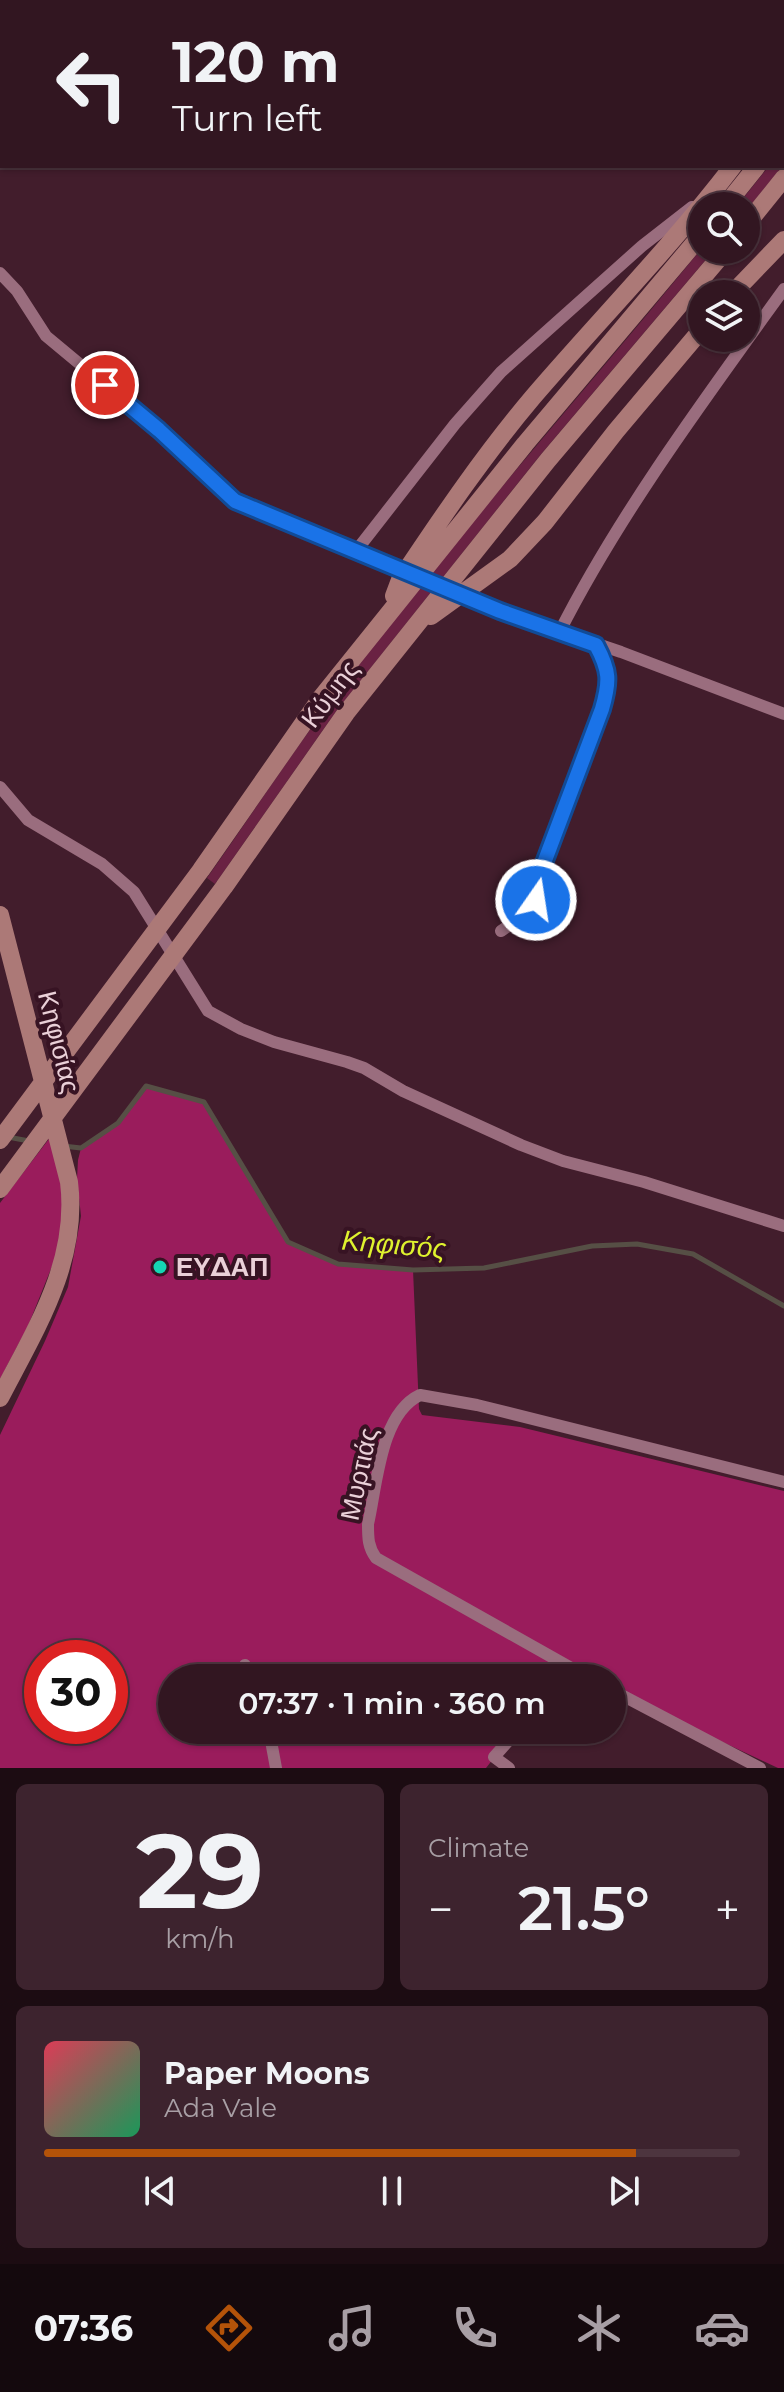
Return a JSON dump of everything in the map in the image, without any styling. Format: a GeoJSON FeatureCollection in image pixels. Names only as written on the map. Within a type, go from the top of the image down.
{"type":"FeatureCollection","features":[{"type":"Feature","properties":{"kind":"main road"},"geometry":{"type":"LineString","coordinates":[[722,192],[732,168]]}},
{"type":"Feature","properties":{"kind":"main road"},"geometry":{"type":"LineString","coordinates":[[726,192],[755,168]]}},
{"type":"Feature","properties":{"kind":"main road"},"geometry":{"type":"LineString","coordinates":[[760,208],[784,178]]}},
{"type":"Feature","properties":{"kind":"main road"},"geometry":{"type":"LineString","coordinates":[[388,614],[400,580],[487,454],[534,396],[688,230]]}},
{"type":"Feature","properties":{"kind":"main road"},"geometry":{"type":"LineString","coordinates":[[745,280],[784,240]]}},
{"type":"Feature","properties":{"kind":"main road","name":"Κύμης"},"geometry":{"type":"LineString","coordinates":[[0,1140],[201,870],[321,698],[525,444],[688,251]]}},
{"type":"Feature","properties":{"kind":"main road","name":"Κύμης"},"geometry":{"type":"LineString","coordinates":[[0,1189],[224,887],[346,713],[548,460],[714,264]]}},
{"type":"Feature","properties":{"kind":"main road"},"geometry":{"type":"LineString","coordinates":[[412,629],[510,559],[545,522],[688,346]]}},
{"type":"Feature","properties":{"kind":"main road","name":"Κηφισίας"},"geometry":{"type":"LineString","coordinates":[[0,915],[69,1182],[70,1222],[62,1269],[0,1398]]}},
{"type":"Feature","properties":{"kind":"street"},"geometry":{"type":"LineString","coordinates":[[356,551],[445,436],[501,372],[642,246],[688,217]]}},
{"type":"Feature","properties":{"kind":"street"},"geometry":{"type":"LineString","coordinates":[[0,273],[17,291],[46,336],[159,430],[235,501],[500,611],[784,714]]}},
{"type":"Feature","properties":{"kind":"street"},"geometry":{"type":"LineString","coordinates":[[560,631],[633,507],[784,289]]}},
{"type":"Feature","properties":{"kind":"street"},"geometry":{"type":"LineString","coordinates":[[501,931],[527,913],[536,900],[544,863],[602,709],[609,683],[596,645]]}},
{"type":"Feature","properties":{"kind":"street"},"geometry":{"type":"LineString","coordinates":[[0,787],[28,820],[102,864],[134,892],[208,1011],[223,1020],[274,1042],[364,1068],[403,1091],[497,1135],[563,1161],[644,1182],[784,1226]]}},
{"type":"Feature","properties":{"kind":"street","name":"Μυρτιάς"},"geometry":{"type":"LineString","coordinates":[[551,1664],[376,1558],[371,1551],[367,1540],[368,1524],[390,1425],[406,1403],[420,1395],[477,1405],[784,1482]]}},
{"type":"Feature","properties":{"kind":"street"},"geometry":{"type":"LineString","coordinates":[[626,1697],[760,1768]]}},
{"type":"Feature","properties":{"kind":"street"},"geometry":{"type":"LineString","coordinates":[[272,1744],[276,1768]]}},
{"type":"Feature","properties":{"kind":"street"},"geometry":{"type":"LineString","coordinates":[[506,1744],[494,1757],[509,1768]]}},
{"type":"Feature","properties":{"kind":"shaded area"},"geometry":{"type":"Polygon","coordinates":[[[767,168],[781,168],[760,194],[748,192],[767,168]]]}},
{"type":"Feature","properties":{"kind":"shaded area"},"geometry":{"type":"Polygon","coordinates":[[[689,264],[702,264],[542,453],[337,710],[215,884],[207,878],[298,747],[466,530],[689,264]]]}},
{"type":"Feature","properties":{"kind":"shaded area"},"geometry":{"type":"Polygon","coordinates":[[[146,1086],[204,1102],[288,1242],[338,1264],[413,1270],[419,1409],[422,1415],[520,1427],[784,1491],[784,1768],[778,1768],[626,1697],[626,1664],[158,1664],[158,1744],[505,1744],[486,1768],[0,1768],[0,1435],[68,1287],[81,1216],[77,1179],[81,1148],[118,1123],[146,1086]]]}},
{"type":"Feature","properties":{"kind":"shaded area"},"geometry":{"type":"Polygon","coordinates":[[[55,1131],[64,1183],[61,1244],[28,1326],[0,1379],[0,1203],[55,1131]]]}},
{"type":"Feature","properties":{"kind":"waterway","name":"Κηφισός"},"geometry":{"type":"LineString","coordinates":[[63,1146],[81,1148],[118,1123],[146,1086],[204,1102],[288,1242],[338,1264],[413,1270],[484,1268],[592,1246],[637,1244],[693,1254],[784,1306]]}},
{"type":"Feature","properties":{"kind":"waterway","name":"Κηφισός"},"geometry":{"type":"LineString","coordinates":[[8,1137],[29,1141]]}},
{"type":"Feature","properties":{"kind":"place","name":"ΕΥΔΑΠ"},"geometry":{"type":"Point","coordinates":[160,1267]}},
{"type":"Feature","properties":{"kind":"route"},"geometry":{"type":"LineString","coordinates":[[105,385],[235,501],[500,611],[596,645],[603,658],[609,683],[544,863],[536,900]]}}]}
